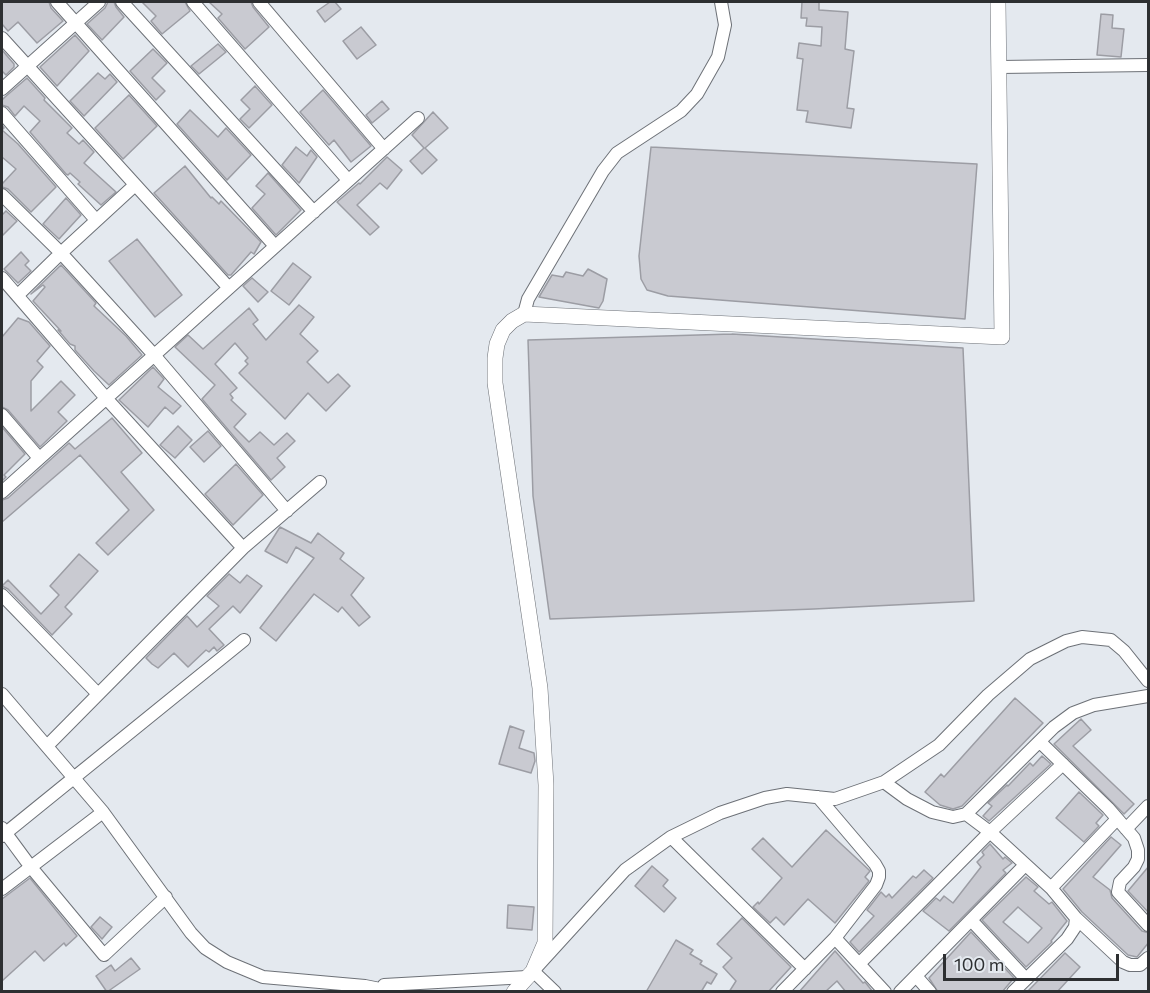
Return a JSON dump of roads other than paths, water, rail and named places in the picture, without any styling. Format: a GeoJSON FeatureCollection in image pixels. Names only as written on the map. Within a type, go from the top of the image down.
{"type":"FeatureCollection","features":[{"type":"Feature","properties":{"kind":"street"},"geometry":{"type":"LineString","coordinates":[[57,2],[275,246]]}},
{"type":"Feature","properties":{"kind":"street"},"geometry":{"type":"LineString","coordinates":[[2,89],[99,2]]}},
{"type":"Feature","properties":{"kind":"street"},"geometry":{"type":"LineString","coordinates":[[122,2],[314,212]]}},
{"type":"Feature","properties":{"kind":"street"},"geometry":{"type":"LineString","coordinates":[[193,2],[348,180]]}},
{"type":"Feature","properties":{"kind":"street"},"geometry":{"type":"LineString","coordinates":[[259,2],[384,149]]}},
{"type":"Feature","properties":{"kind":"street"},"geometry":{"type":"LineString","coordinates":[[525,314],[528,299],[603,171],[617,153],[681,111],[697,94],[718,57],[725,25],[721,2]]}},
{"type":"Feature","properties":{"kind":"street"},"geometry":{"type":"LineString","coordinates":[[530,974],[545,943],[547,919],[546,785],[540,688],[495,383],[495,358],[500,337],[512,321],[525,314],[1002,337],[998,2]]}},
{"type":"Feature","properties":{"kind":"street"},"geometry":{"type":"LineString","coordinates":[[2,38],[229,288]]}},
{"type":"Feature","properties":{"kind":"street"},"geometry":{"type":"LineString","coordinates":[[1000,67],[1149,65]]}},
{"type":"Feature","properties":{"kind":"street"},"geometry":{"type":"LineString","coordinates":[[2,113],[96,220]]}},
{"type":"Feature","properties":{"kind":"street"},"geometry":{"type":"LineString","coordinates":[[2,492],[418,118]]}},
{"type":"Feature","properties":{"kind":"street"},"geometry":{"type":"LineString","coordinates":[[18,295],[135,185]]}},
{"type":"Feature","properties":{"kind":"street"},"geometry":{"type":"LineString","coordinates":[[2,195],[61,253],[154,355],[287,511]]}},
{"type":"Feature","properties":{"kind":"street"},"geometry":{"type":"LineString","coordinates":[[2,278],[105,397],[243,548]]}},
{"type":"Feature","properties":{"kind":"street"},"geometry":{"type":"LineString","coordinates":[[2,415],[39,458]]}},
{"type":"Feature","properties":{"kind":"street"},"geometry":{"type":"LineString","coordinates":[[47,746],[243,548],[320,482]]}},
{"type":"Feature","properties":{"kind":"street"},"geometry":{"type":"LineString","coordinates":[[2,595],[98,694]]}},
{"type":"Feature","properties":{"kind":"street"},"geometry":{"type":"LineString","coordinates":[[514,992],[625,870],[671,837],[720,813],[765,798],[787,794],[835,799],[884,782],[939,745],[988,695],[1030,659],[1066,641],[1082,637],[1111,640],[1124,651],[1149,681]]}},
{"type":"Feature","properties":{"kind":"street"},"geometry":{"type":"LineString","coordinates":[[166,897],[104,956],[3,832],[244,640]]}},
{"type":"Feature","properties":{"kind":"street"},"geometry":{"type":"LineString","coordinates":[[2,694],[103,812],[191,933],[205,948],[227,962],[263,976],[365,986],[395,992]]}},
{"type":"Feature","properties":{"kind":"street"},"geometry":{"type":"LineString","coordinates":[[884,782],[907,799],[932,812],[953,817],[966,814],[1054,727],[1073,713],[1094,705],[1149,696]]}},
{"type":"Feature","properties":{"kind":"street"},"geometry":{"type":"LineString","coordinates":[[1040,742],[1134,838],[1143,857],[1120,882],[1118,892],[1149,925]]}},
{"type":"Feature","properties":{"kind":"street"},"geometry":{"type":"LineString","coordinates":[[859,964],[990,832],[1063,764]]}},
{"type":"Feature","properties":{"kind":"street"},"geometry":{"type":"LineString","coordinates":[[783,992],[835,938],[876,885],[879,871],[818,797]]}},
{"type":"Feature","properties":{"kind":"street"},"geometry":{"type":"LineString","coordinates":[[1126,829],[1149,806]]}},
{"type":"Feature","properties":{"kind":"street"},"geometry":{"type":"LineString","coordinates":[[2,889],[103,812]]}},
{"type":"Feature","properties":{"kind":"street"},"geometry":{"type":"LineString","coordinates":[[966,814],[990,832],[1051,888],[1076,918],[1124,962],[1130,965],[1140,965],[1149,958]]}},
{"type":"Feature","properties":{"kind":"street"},"geometry":{"type":"LineString","coordinates":[[1051,888],[1117,819]]}},
{"type":"Feature","properties":{"kind":"street"},"geometry":{"type":"LineString","coordinates":[[671,837],[805,969]]}},
{"type":"Feature","properties":{"kind":"street"},"geometry":{"type":"LineString","coordinates":[[900,992],[1025,865]]}},
{"type":"Feature","properties":{"kind":"street"},"geometry":{"type":"LineString","coordinates":[[1013,992],[1072,933],[1076,918]]}},
{"type":"Feature","properties":{"kind":"street"},"geometry":{"type":"LineString","coordinates":[[971,920],[1026,979]]}},
{"type":"Feature","properties":{"kind":"street"},"geometry":{"type":"LineString","coordinates":[[835,938],[885,992]]}},
{"type":"Feature","properties":{"kind":"street"},"geometry":{"type":"LineString","coordinates":[[365,986],[530,974],[555,992]]}},
{"type":"Feature","properties":{"kind":"street"},"geometry":{"type":"LineString","coordinates":[[916,976],[930,992]]}}]}
